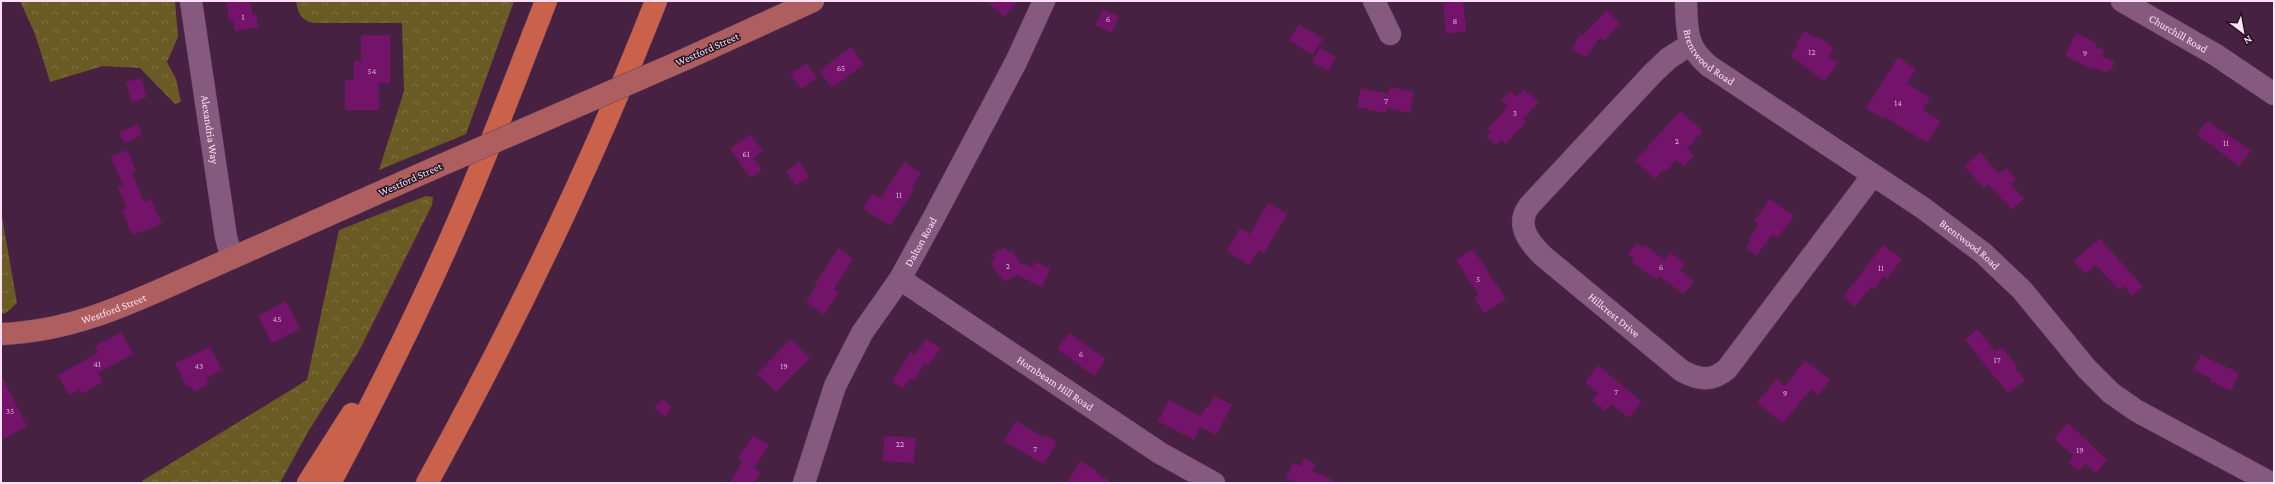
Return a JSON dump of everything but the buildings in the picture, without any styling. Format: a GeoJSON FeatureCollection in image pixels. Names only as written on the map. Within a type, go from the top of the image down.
{"type":"FeatureCollection","features":[{"type":"Feature","properties":{"kind":"highway"},"geometry":{"type":"LineString","coordinates":[[330,483],[415,315],[481,165],[546,1]]}},
{"type":"Feature","properties":{"kind":"highway"},"geometry":{"type":"LineString","coordinates":[[437,483],[478,391],[569,207],[656,1]]}},
{"type":"Feature","properties":{"kind":"highway"},"geometry":{"type":"LineString","coordinates":[[308,483],[415,315]]}},
{"type":"Feature","properties":{"kind":"highway"},"geometry":{"type":"LineString","coordinates":[[427,483],[478,391]]}},
{"type":"Feature","properties":{"kind":"main road","name":"Westford Street"},"geometry":{"type":"LineString","coordinates":[[1,334],[45,330],[82,321],[148,295],[688,58],[813,1]]}},
{"type":"Feature","properties":{"kind":"street","name":"Alexandria Way"},"geometry":{"type":"LineString","coordinates":[[191,1],[226,237],[232,258]]}},
{"type":"Feature","properties":{"kind":"street","name":"Dalton Road"},"geometry":{"type":"LineString","coordinates":[[804,483],[835,386],[862,333],[900,279],[974,144],[1044,1]]}},
{"type":"Feature","properties":{"kind":"street"},"geometry":{"type":"LineString","coordinates":[[1374,1],[1390,34]]}},
{"type":"Feature","properties":{"kind":"street","name":"Brentwood Road"},"geometry":{"type":"LineString","coordinates":[[1686,1],[1687,34],[1691,44],[1702,60],[1709,66],[1954,230],[2005,272],[2022,290],[2087,369],[2111,393],[2137,411],[2271,483]]}},
{"type":"Feature","properties":{"kind":"street","name":"Churchill Road"},"geometry":{"type":"LineString","coordinates":[[2122,1],[2216,55],[2274,94]]}},
{"type":"Feature","properties":{"kind":"street","name":"Hillcrest Drive"},"geometry":{"type":"LineString","coordinates":[[1691,44],[1669,58],[1653,72],[1529,206],[1525,212],[1522,224],[1528,238],[1543,256],[1682,370],[1694,377],[1707,379],[1719,376],[1727,369],[1873,175]]}},
{"type":"Feature","properties":{"kind":"street","name":"Hornbeam Hill Road"},"geometry":{"type":"LineString","coordinates":[[900,279],[1160,454],[1214,483]]}},
{"type":"Feature","properties":{"kind":"green space"},"geometry":{"type":"Polygon","coordinates":[[[20,1],[175,1],[178,37],[167,62],[176,79],[181,102],[175,104],[140,68],[103,66],[50,82],[35,34],[20,1]]]}},
{"type":"Feature","properties":{"kind":"green space"},"geometry":{"type":"Polygon","coordinates":[[[296,1],[514,1],[466,134],[379,170],[404,91],[402,23],[313,23],[303,18],[296,1]]]}},
{"type":"Feature","properties":{"kind":"green space"},"geometry":{"type":"Polygon","coordinates":[[[426,196],[433,197],[432,205],[359,351],[308,432],[280,483],[143,483],[142,481],[307,380],[339,230],[426,196]]]}},
{"type":"Feature","properties":{"kind":"green space"},"geometry":{"type":"Polygon","coordinates":[[[1,211],[17,303],[6,313],[1,314],[1,211]]]}}]}
